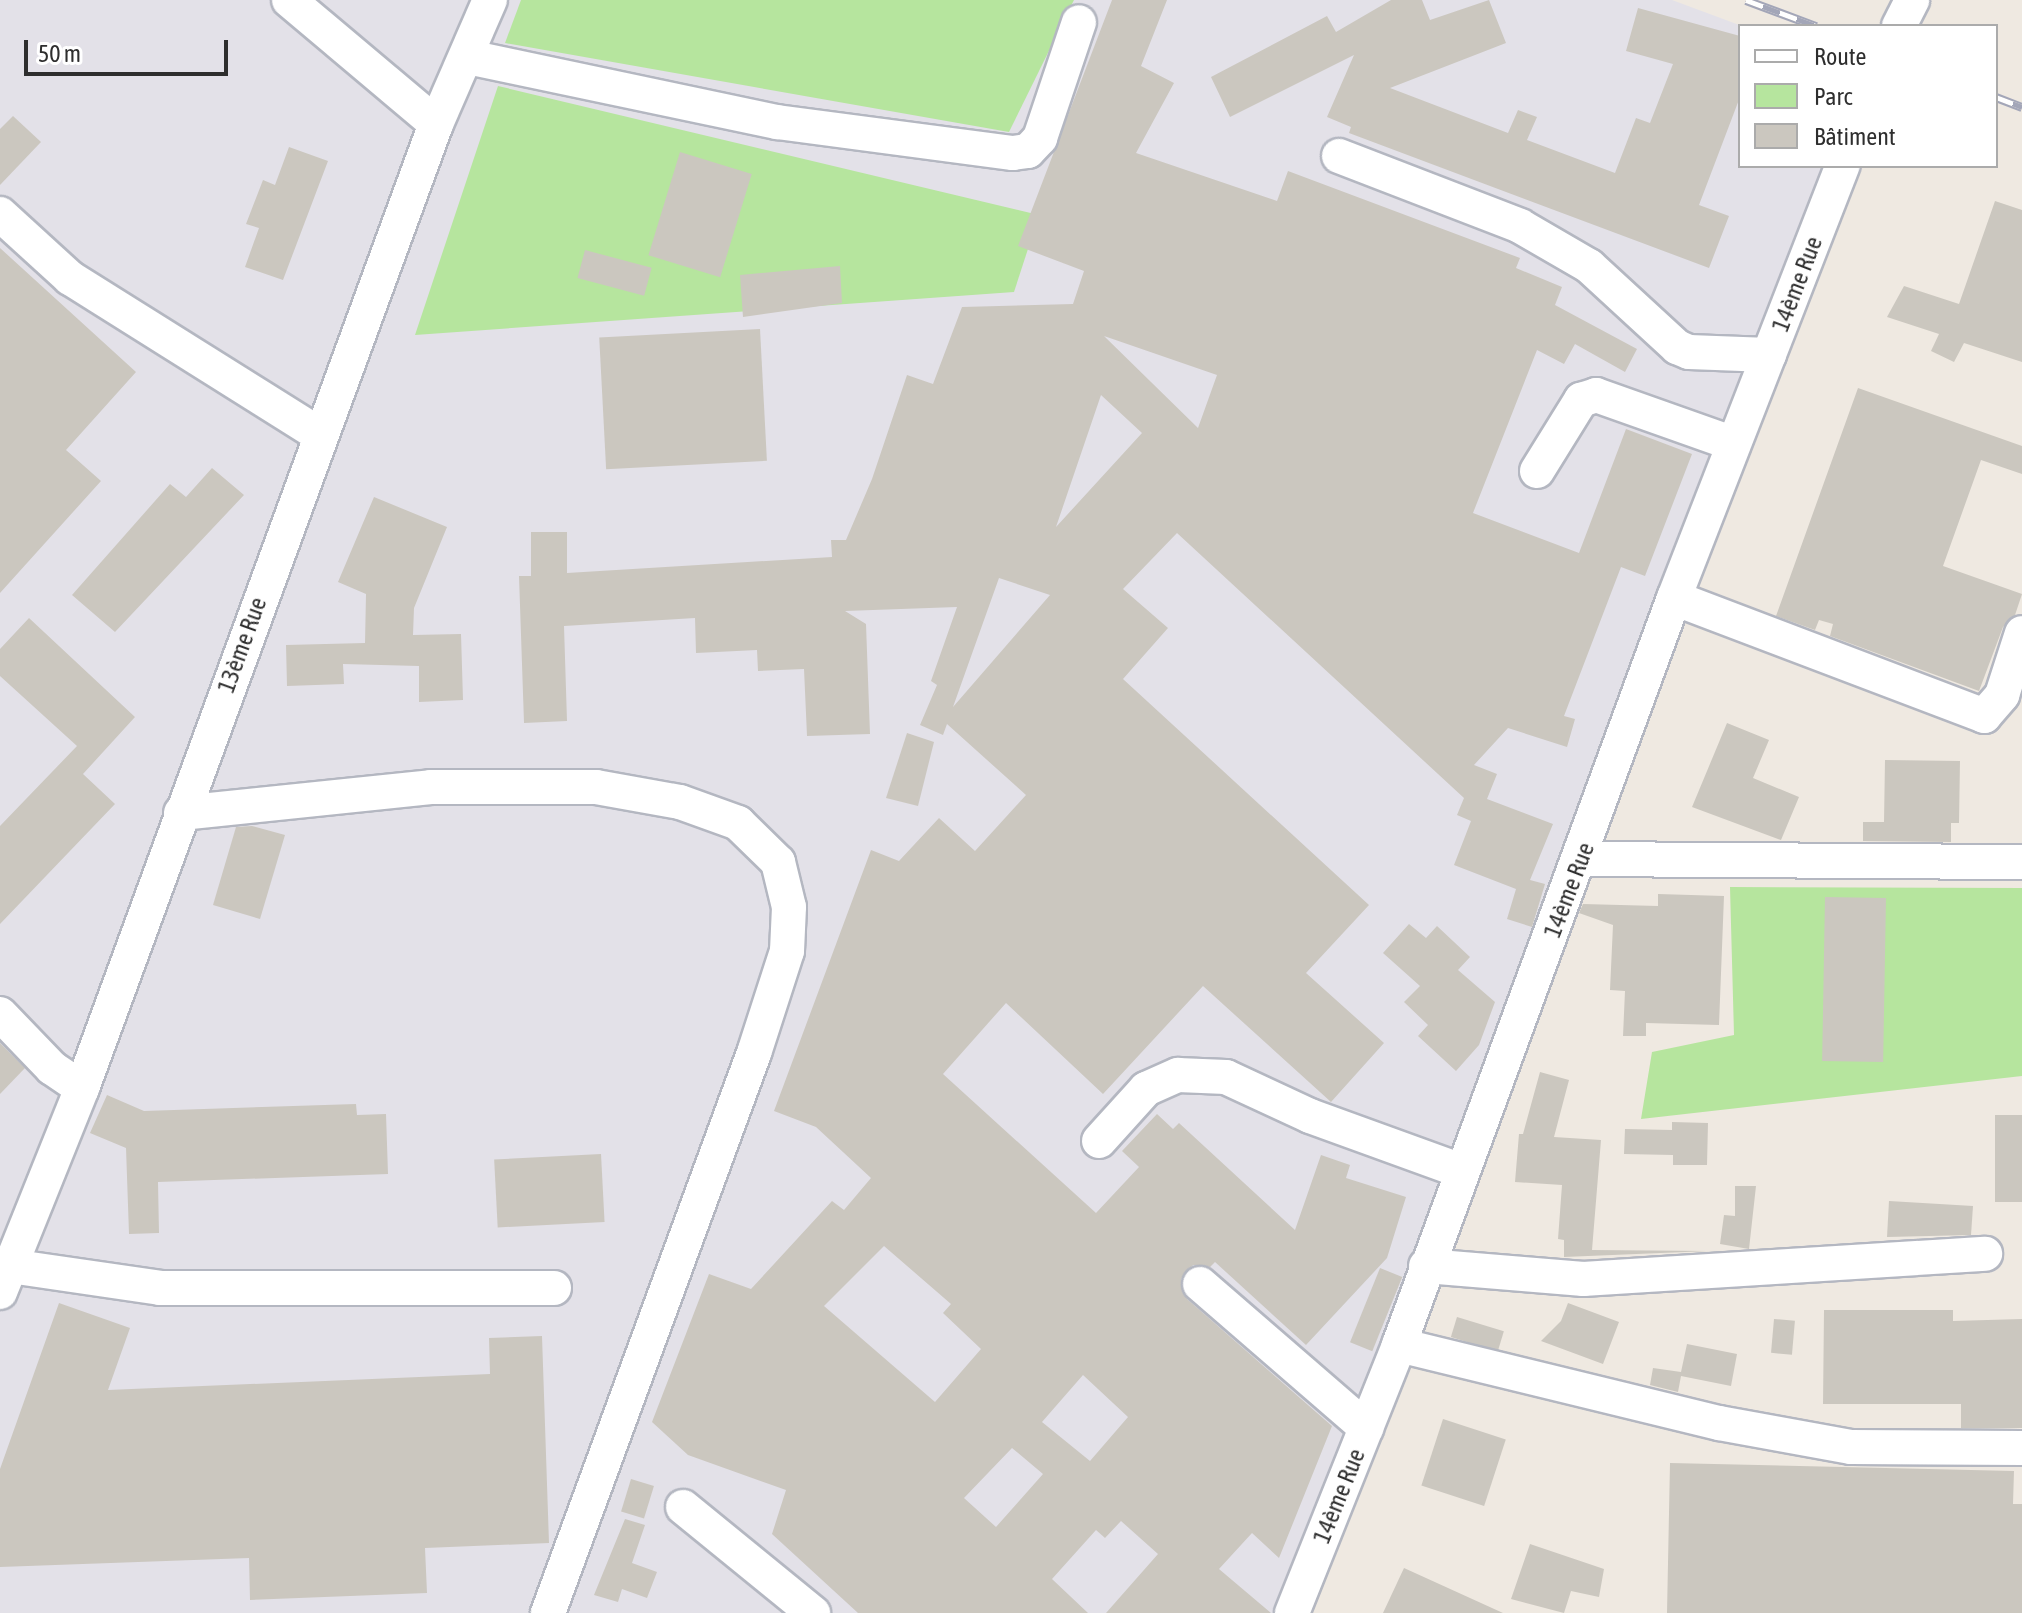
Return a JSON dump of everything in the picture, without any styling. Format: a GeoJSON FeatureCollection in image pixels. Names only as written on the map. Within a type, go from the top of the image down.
{"type":"FeatureCollection","features":[{"type":"Feature","properties":{"kind":"street"},"geometry":{"type":"LineString","coordinates":[[289,0],[436,124]]}},
{"type":"Feature","properties":{"kind":"street","name":"13ème Rue"},"geometry":{"type":"LineString","coordinates":[[5,1279],[82,1088],[319,434],[436,124],[468,57],[490,0]]}},
{"type":"Feature","properties":{"kind":"street"},"geometry":{"type":"LineString","coordinates":[[1900,24],[1912,0]]}},
{"type":"Feature","properties":{"kind":"street"},"geometry":{"type":"LineString","coordinates":[[468,57],[777,122],[1013,153],[1028,151],[1040,138],[1079,22]]}},
{"type":"Feature","properties":{"kind":"street"},"geometry":{"type":"LineString","coordinates":[[1339,156],[1520,226],[1589,266],[1677,347],[1689,352],[1769,355]]}},
{"type":"Feature","properties":{"kind":"street","name":"14ème Rue"},"geometry":{"type":"LineString","coordinates":[[1292,1613],[1399,1345],[1426,1266],[1582,859],[1674,598],[1841,168]]}},
{"type":"Feature","properties":{"kind":"street"},"geometry":{"type":"LineString","coordinates":[[0,214],[70,278],[319,434]]}},
{"type":"Feature","properties":{"kind":"street"},"geometry":{"type":"LineString","coordinates":[[1537,471],[1581,400],[1596,395],[1734,444]]}},
{"type":"Feature","properties":{"kind":"street"},"geometry":{"type":"LineString","coordinates":[[1674,598],[1984,716],[2002,695],[2022,633]]}},
{"type":"Feature","properties":{"kind":"street"},"geometry":{"type":"LineString","coordinates":[[181,813],[431,787],[596,787],[680,802],[738,823],[778,862],[789,907],[787,951],[754,1053],[548,1613]]}},
{"type":"Feature","properties":{"kind":"street"},"geometry":{"type":"LineString","coordinates":[[1582,859],[2022,862]]}},
{"type":"Feature","properties":{"kind":"street"},"geometry":{"type":"LineString","coordinates":[[0,1014],[52,1068],[82,1088]]}},
{"type":"Feature","properties":{"kind":"street"},"geometry":{"type":"LineString","coordinates":[[1099,1141],[1146,1089],[1178,1075],[1226,1077],[1310,1116],[1462,1171]]}},
{"type":"Feature","properties":{"kind":"street"},"geometry":{"type":"LineString","coordinates":[[1426,1266],[1583,1279],[1985,1254]]}},
{"type":"Feature","properties":{"kind":"street"},"geometry":{"type":"LineString","coordinates":[[5,1279],[160,1288],[554,1288]]}},
{"type":"Feature","properties":{"kind":"street"},"geometry":{"type":"LineString","coordinates":[[1200,1284],[1366,1428]]}},
{"type":"Feature","properties":{"kind":"street"},"geometry":{"type":"LineString","coordinates":[[1399,1345],[1719,1423],[1851,1447],[2022,1448]]}},
{"type":"Feature","properties":{"kind":"street"},"geometry":{"type":"LineString","coordinates":[[683,1507],[813,1613]]}},
{"type":"Feature","properties":{"kind":"shaded area"},"geometry":{"type":"Polygon","coordinates":[[[0,0],[1672,0],[1738,25],[1738,168],[1826,168],[1286,1613],[0,1613],[0,0]]]}},
{"type":"Feature","properties":{"kind":"green space"},"geometry":{"type":"Polygon","coordinates":[[[521,0],[1074,0],[1009,132],[505,43],[521,0]]]}},
{"type":"Feature","properties":{"kind":"green space"},"geometry":{"type":"Polygon","coordinates":[[[498,86],[1039,215],[1014,292],[415,335],[498,86]]]}},
{"type":"Feature","properties":{"kind":"green space"},"geometry":{"type":"Polygon","coordinates":[[[1730,887],[2022,888],[2022,1076],[1641,1119],[1652,1052],[1734,1035],[1730,887]]]}},
{"type":"Feature","properties":{"kind":"building"},"geometry":{"type":"Polygon","coordinates":[[[1112,0],[1167,0],[1141,66],[1174,83],[1136,153],[1277,201],[1288,171],[1520,258],[1516,268],[1562,287],[1555,305],[1637,349],[1625,372],[1575,344],[1564,364],[1537,350],[1473,513],[1579,553],[1626,429],[1692,454],[1645,576],[1621,567],[1564,716],[1575,719],[1567,747],[1508,728],[1474,765],[1497,774],[1487,799],[1553,824],[1530,880],[1545,884],[1532,927],[1507,919],[1516,889],[1454,865],[1471,821],[1457,815],[1464,798],[1177,533],[1123,589],[1168,628],[1123,679],[1369,905],[1306,973],[1384,1043],[1331,1102],[1203,986],[1103,1094],[1006,1003],[943,1074],[1096,1213],[1139,1167],[1122,1151],[1157,1114],[1173,1129],[1179,1123],[1295,1230],[1321,1155],[1350,1165],[1346,1178],[1406,1197],[1387,1258],[1306,1345],[1215,1262],[1210,1267],[1193,1265],[1181,1279],[1187,1299],[1332,1426],[1279,1558],[1252,1533],[1219,1569],[1271,1613],[1106,1613],[1158,1554],[1121,1521],[1105,1538],[1096,1530],[1052,1579],[1088,1613],[858,1613],[772,1534],[786,1490],[688,1455],[652,1422],[709,1274],[751,1289],[832,1201],[844,1210],[871,1178],[816,1127],[774,1111],[871,850],[899,861],[939,818],[975,851],[1026,795],[947,724],[943,735],[920,725],[937,685],[931,681],[957,607],[845,611],[866,624],[870,734],[807,736],[804,669],[758,671],[757,650],[696,653],[695,618],[564,626],[567,721],[524,723],[519,576],[531,576],[531,532],[567,532],[567,573],[832,557],[831,540],[846,540],[872,479],[907,375],[933,384],[962,307],[1073,304],[1084,271],[1018,246],[1112,0]],[[1104,336],[1198,428],[1217,375],[1104,336]],[[1101,395],[1056,527],[1142,433],[1101,395]],[[999,578],[953,707],[1050,595],[999,578]],[[884,1246],[824,1306],[935,1402],[981,1349],[943,1313],[951,1304],[884,1246]],[[1083,1375],[1042,1422],[1090,1461],[1128,1417],[1083,1375]],[[1012,1448],[964,1498],[996,1527],[1043,1474],[1012,1448]]]}},
{"type":"Feature","properties":{"kind":"building"},"geometry":{"type":"Polygon","coordinates":[[[1391,0],[1422,0],[1430,20],[1489,0],[1506,43],[1390,88],[1508,133],[1518,110],[1537,117],[1527,140],[1615,173],[1636,118],[1650,123],[1673,64],[1626,51],[1638,8],[1738,35],[1738,102],[1699,205],[1729,216],[1709,268],[1349,133],[1351,127],[1327,117],[1354,55],[1230,117],[1211,77],[1327,16],[1336,32],[1391,0]]]}},
{"type":"Feature","properties":{"kind":"building"},"geometry":{"type":"Polygon","coordinates":[[[13,116],[41,142],[0,185],[0,129],[13,116]]]}},
{"type":"Feature","properties":{"kind":"building"},"geometry":{"type":"Polygon","coordinates":[[[289,147],[328,161],[283,280],[245,267],[259,228],[246,224],[263,180],[275,185],[289,147]]]}},
{"type":"Feature","properties":{"kind":"building"},"geometry":{"type":"Polygon","coordinates":[[[680,152],[752,174],[720,277],[648,255],[680,152]]]}},
{"type":"Feature","properties":{"kind":"building"},"geometry":{"type":"Polygon","coordinates":[[[1995,201],[2022,210],[2022,362],[1964,343],[1954,362],[1931,351],[1939,334],[1887,317],[1904,286],[1959,304],[1995,201]]]}},
{"type":"Feature","properties":{"kind":"building"},"geometry":{"type":"Polygon","coordinates":[[[0,248],[136,372],[66,450],[101,481],[0,593],[0,248]]]}},
{"type":"Feature","properties":{"kind":"building"},"geometry":{"type":"Polygon","coordinates":[[[585,250],[652,268],[644,296],[577,278],[585,250]]]}},
{"type":"Feature","properties":{"kind":"building"},"geometry":{"type":"Polygon","coordinates":[[[840,266],[842,303],[743,317],[740,275],[840,266]]]}},
{"type":"Feature","properties":{"kind":"building"},"geometry":{"type":"Polygon","coordinates":[[[760,329],[767,461],[606,469],[599,337],[760,329]]]}},
{"type":"Feature","properties":{"kind":"building"},"geometry":{"type":"Polygon","coordinates":[[[1858,388],[2022,446],[2022,474],[1981,460],[1943,566],[2022,594],[2015,615],[2003,627],[1979,691],[1830,636],[1833,624],[1819,620],[1815,630],[1776,616],[1858,388]]]}},
{"type":"Feature","properties":{"kind":"building"},"geometry":{"type":"Polygon","coordinates":[[[212,468],[244,495],[115,632],[72,595],[170,484],[186,497],[212,468]]]}},
{"type":"Feature","properties":{"kind":"building"},"geometry":{"type":"Polygon","coordinates":[[[374,497],[447,527],[414,608],[413,635],[461,634],[463,700],[419,702],[419,666],[343,664],[344,684],[287,686],[286,645],[365,643],[366,594],[338,582],[374,497]]]}},
{"type":"Feature","properties":{"kind":"building"},"geometry":{"type":"Polygon","coordinates":[[[29,618],[135,717],[83,774],[115,804],[0,924],[0,826],[77,746],[0,676],[0,649],[29,618]]]}},
{"type":"Feature","properties":{"kind":"building"},"geometry":{"type":"Polygon","coordinates":[[[1727,723],[1769,740],[1753,778],[1799,797],[1781,840],[1692,807],[1727,723]]]}},
{"type":"Feature","properties":{"kind":"building"},"geometry":{"type":"Polygon","coordinates":[[[907,733],[934,742],[918,806],[886,798],[907,733]]]}},
{"type":"Feature","properties":{"kind":"building"},"geometry":{"type":"Polygon","coordinates":[[[1885,760],[1960,761],[1959,823],[1951,823],[1951,842],[1863,841],[1863,822],[1884,822],[1885,760]]]}},
{"type":"Feature","properties":{"kind":"building"},"geometry":{"type":"Polygon","coordinates":[[[252,826],[285,835],[260,919],[213,905],[236,827],[252,826]]]}},
{"type":"Feature","properties":{"kind":"building"},"geometry":{"type":"Polygon","coordinates":[[[1658,894],[1724,896],[1719,1025],[1646,1023],[1646,1036],[1623,1036],[1625,991],[1610,990],[1613,925],[1579,913],[1583,904],[1658,906],[1658,894]]]}},
{"type":"Feature","properties":{"kind":"building"},"geometry":{"type":"Polygon","coordinates":[[[1825,897],[1886,898],[1883,1062],[1822,1061],[1825,897]]]}},
{"type":"Feature","properties":{"kind":"building"},"geometry":{"type":"Polygon","coordinates":[[[1409,924],[1426,938],[1437,926],[1470,957],[1458,970],[1495,1002],[1479,1045],[1456,1071],[1418,1036],[1428,1025],[1404,1002],[1420,986],[1383,953],[1409,924]]]}},
{"type":"Feature","properties":{"kind":"building"},"geometry":{"type":"Polygon","coordinates":[[[0,1043],[25,1068],[0,1094],[0,1043]]]}},
{"type":"Feature","properties":{"kind":"building"},"geometry":{"type":"Polygon","coordinates":[[[1540,1072],[1569,1080],[1554,1137],[1601,1140],[1592,1250],[1709,1251],[1564,1257],[1564,1240],[1558,1239],[1562,1185],[1515,1182],[1519,1134],[1523,1134],[1540,1072]]]}},
{"type":"Feature","properties":{"kind":"building"},"geometry":{"type":"Polygon","coordinates":[[[107,1095],[144,1111],[356,1104],[357,1115],[386,1114],[388,1174],[158,1182],[159,1233],[129,1234],[126,1148],[90,1133],[107,1095]]]}},
{"type":"Feature","properties":{"kind":"building"},"geometry":{"type":"Polygon","coordinates":[[[1995,1115],[2022,1115],[2022,1202],[1995,1202],[1995,1115]]]}},
{"type":"Feature","properties":{"kind":"building"},"geometry":{"type":"Polygon","coordinates":[[[1672,1122],[1708,1123],[1707,1165],[1673,1165],[1673,1155],[1624,1154],[1625,1129],[1672,1130],[1672,1122]]]}},
{"type":"Feature","properties":{"kind":"building"},"geometry":{"type":"Polygon","coordinates":[[[601,1154],[605,1222],[498,1228],[494,1160],[601,1154]]]}},
{"type":"Feature","properties":{"kind":"building"},"geometry":{"type":"Polygon","coordinates":[[[1735,1186],[1756,1186],[1749,1249],[1720,1244],[1724,1215],[1735,1216],[1735,1186]]]}},
{"type":"Feature","properties":{"kind":"building"},"geometry":{"type":"Polygon","coordinates":[[[1889,1201],[1973,1206],[1971,1235],[1887,1237],[1889,1201]]]}},
{"type":"Feature","properties":{"kind":"building"},"geometry":{"type":"Polygon","coordinates":[[[1380,1268],[1402,1277],[1372,1351],[1350,1342],[1380,1268]]]}},
{"type":"Feature","properties":{"kind":"building"},"geometry":{"type":"Polygon","coordinates":[[[59,1303],[130,1328],[108,1390],[490,1374],[489,1338],[542,1336],[549,1543],[425,1548],[427,1593],[250,1600],[249,1558],[0,1567],[0,1469],[59,1303]]]}},
{"type":"Feature","properties":{"kind":"building"},"geometry":{"type":"Polygon","coordinates":[[[1568,1303],[1619,1322],[1603,1364],[1541,1341],[1561,1321],[1568,1303]]]}},
{"type":"Feature","properties":{"kind":"building"},"geometry":{"type":"Polygon","coordinates":[[[1824,1310],[1953,1310],[1953,1321],[2022,1319],[2022,1428],[1961,1428],[1961,1404],[1823,1404],[1824,1310]]]}},
{"type":"Feature","properties":{"kind":"building"},"geometry":{"type":"Polygon","coordinates":[[[1457,1317],[1504,1331],[1498,1351],[1451,1337],[1457,1317]]]}},
{"type":"Feature","properties":{"kind":"building"},"geometry":{"type":"Polygon","coordinates":[[[1774,1319],[1795,1321],[1792,1355],[1771,1353],[1774,1319]]]}},
{"type":"Feature","properties":{"kind":"building"},"geometry":{"type":"Polygon","coordinates":[[[1687,1344],[1737,1354],[1731,1386],[1681,1376],[1678,1392],[1650,1385],[1653,1368],[1681,1372],[1687,1344]]]}},
{"type":"Feature","properties":{"kind":"building"},"geometry":{"type":"Polygon","coordinates":[[[1443,1419],[1506,1439],[1484,1506],[1421,1486],[1443,1419]]]}},
{"type":"Feature","properties":{"kind":"building"},"geometry":{"type":"Polygon","coordinates":[[[1670,1463],[2014,1471],[2013,1504],[2022,1504],[2022,1613],[1667,1613],[1670,1463]]]}},
{"type":"Feature","properties":{"kind":"building"},"geometry":{"type":"Polygon","coordinates":[[[631,1479],[654,1486],[644,1519],[621,1512],[631,1479]]]}},
{"type":"Feature","properties":{"kind":"building"},"geometry":{"type":"Polygon","coordinates":[[[625,1519],[645,1525],[632,1563],[657,1572],[647,1598],[622,1589],[618,1602],[594,1595],[625,1519]]]}},
{"type":"Feature","properties":{"kind":"building"},"geometry":{"type":"Polygon","coordinates":[[[1530,1544],[1604,1569],[1599,1597],[1571,1591],[1564,1613],[1511,1599],[1530,1544]]]}},
{"type":"Feature","properties":{"kind":"building"},"geometry":{"type":"Polygon","coordinates":[[[1404,1568],[1503,1613],[1383,1613],[1404,1568]]]}},
{"type":"Feature","properties":{"kind":"railway"},"geometry":{"type":"LineString","coordinates":[[1746,0],[1811,24]]}},
{"type":"Feature","properties":{"kind":"railway"},"geometry":{"type":"LineString","coordinates":[[1998,98],[2022,107]]}}]}
